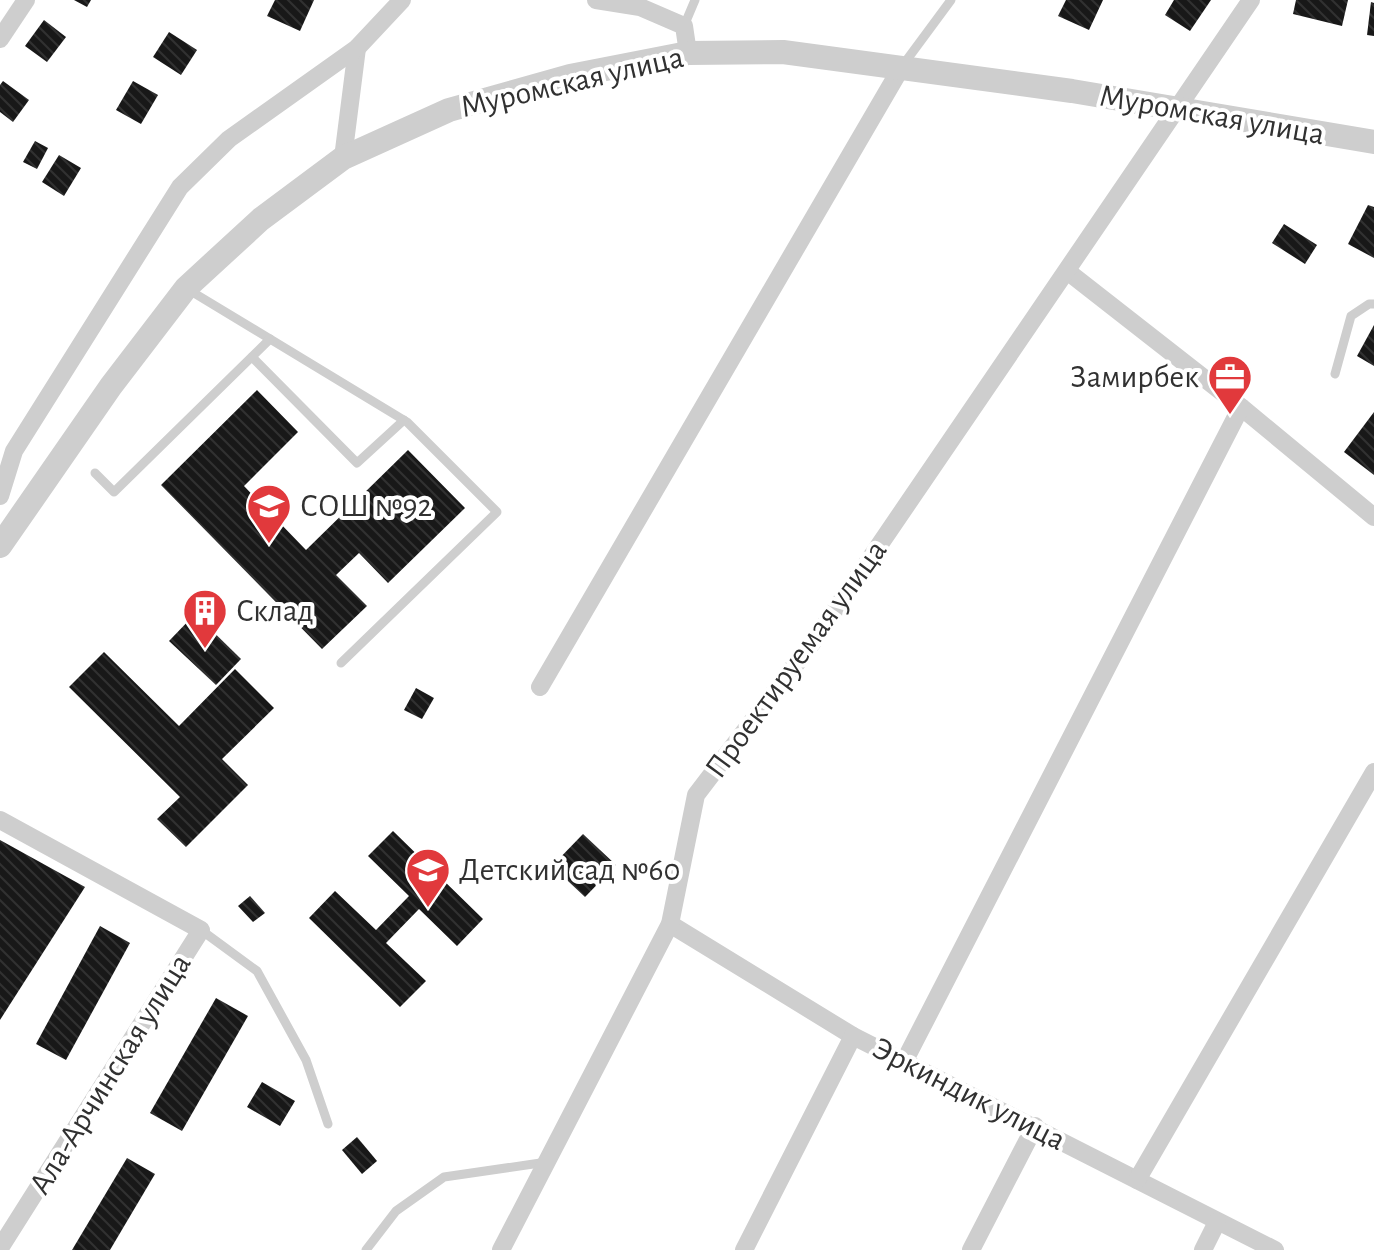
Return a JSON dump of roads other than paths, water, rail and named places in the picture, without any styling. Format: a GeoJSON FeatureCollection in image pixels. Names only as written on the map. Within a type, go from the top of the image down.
{"type":"FeatureCollection","features":[{"type":"Feature","properties":{"kind":"street"},"geometry":{"type":"LineString","coordinates":[[0,39],[26,0]]}},
{"type":"Feature","properties":{"kind":"street"},"geometry":{"type":"LineString","coordinates":[[0,496],[14,451],[180,187],[229,139],[357,48],[402,0]]}},
{"type":"Feature","properties":{"kind":"street"},"geometry":{"type":"LineString","coordinates":[[596,0],[640,7],[684,26],[688,53]]}},
{"type":"Feature","properties":{"kind":"street","name":"Проектируемая улица"},"geometry":{"type":"LineString","coordinates":[[501,1250],[670,924],[696,795],[818,635],[1251,0]]}},
{"type":"Feature","properties":{"kind":"street"},"geometry":{"type":"LineString","coordinates":[[343,158],[357,48]]}},
{"type":"Feature","properties":{"kind":"street","name":"Муромская улица"},"geometry":{"type":"LineString","coordinates":[[0,546],[111,386],[186,288],[261,219],[343,158],[449,110],[570,76],[688,53],[783,52],[1072,91],[1374,142]]}},
{"type":"Feature","properties":{"kind":"street"},"geometry":{"type":"LineString","coordinates":[[540,687],[901,68]]}},
{"type":"Feature","properties":{"kind":"street"},"geometry":{"type":"LineString","coordinates":[[1067,271],[1241,407],[1374,517]]}},
{"type":"Feature","properties":{"kind":"street"},"geometry":{"type":"LineString","coordinates":[[904,1062],[1241,407]]}},
{"type":"Feature","properties":{"kind":"street"},"geometry":{"type":"LineString","coordinates":[[1137,1180],[1374,772]]}},
{"type":"Feature","properties":{"kind":"street","name":"Ала-Арчинская улица"},"geometry":{"type":"LineString","coordinates":[[0,820],[201,930],[0,1248]]}},
{"type":"Feature","properties":{"kind":"street","name":"Эркиндик улица"},"geometry":{"type":"LineString","coordinates":[[670,924],[853,1036],[1275,1250]]}},
{"type":"Feature","properties":{"kind":"street"},"geometry":{"type":"LineString","coordinates":[[744,1250],[853,1036]]}},
{"type":"Feature","properties":{"kind":"street"},"geometry":{"type":"LineString","coordinates":[[971,1250],[1035,1126]]}},
{"type":"Feature","properties":{"kind":"street"},"geometry":{"type":"LineString","coordinates":[[1203,1250],[1217,1222]]}},
{"type":"Feature","properties":{"kind":"lane"},"geometry":{"type":"LineString","coordinates":[[684,26],[695,0]]}},
{"type":"Feature","properties":{"kind":"lane"},"geometry":{"type":"LineString","coordinates":[[901,68],[951,0]]}},
{"type":"Feature","properties":{"kind":"lane"},"geometry":{"type":"LineString","coordinates":[[186,288],[404,420],[497,512],[341,663]]}},
{"type":"Feature","properties":{"kind":"lane"},"geometry":{"type":"LineString","coordinates":[[1335,374],[1351,316],[1374,304]]}},
{"type":"Feature","properties":{"kind":"lane"},"geometry":{"type":"LineString","coordinates":[[95,473],[114,492],[270,339]]}},
{"type":"Feature","properties":{"kind":"lane"},"geometry":{"type":"LineString","coordinates":[[252,357],[357,463],[404,420]]}},
{"type":"Feature","properties":{"kind":"lane"},"geometry":{"type":"LineString","coordinates":[[201,930],[257,971],[306,1060],[328,1124]]}},
{"type":"Feature","properties":{"kind":"lane"},"geometry":{"type":"LineString","coordinates":[[366,1250],[396,1211],[444,1177],[547,1162]]}},
{"type":"Feature","properties":{"kind":"place","name":"Замирбек"},"geometry":{"type":"Point","coordinates":[1230,416]}},
{"type":"Feature","properties":{"kind":"place","name":"СОШ №92"},"geometry":{"type":"Point","coordinates":[269,545]}},
{"type":"Feature","properties":{"kind":"place","name":"Склад"},"geometry":{"type":"Point","coordinates":[205,650]}},
{"type":"Feature","properties":{"kind":"place","name":"Детский сад №60"},"geometry":{"type":"Point","coordinates":[428,909]}}]}
